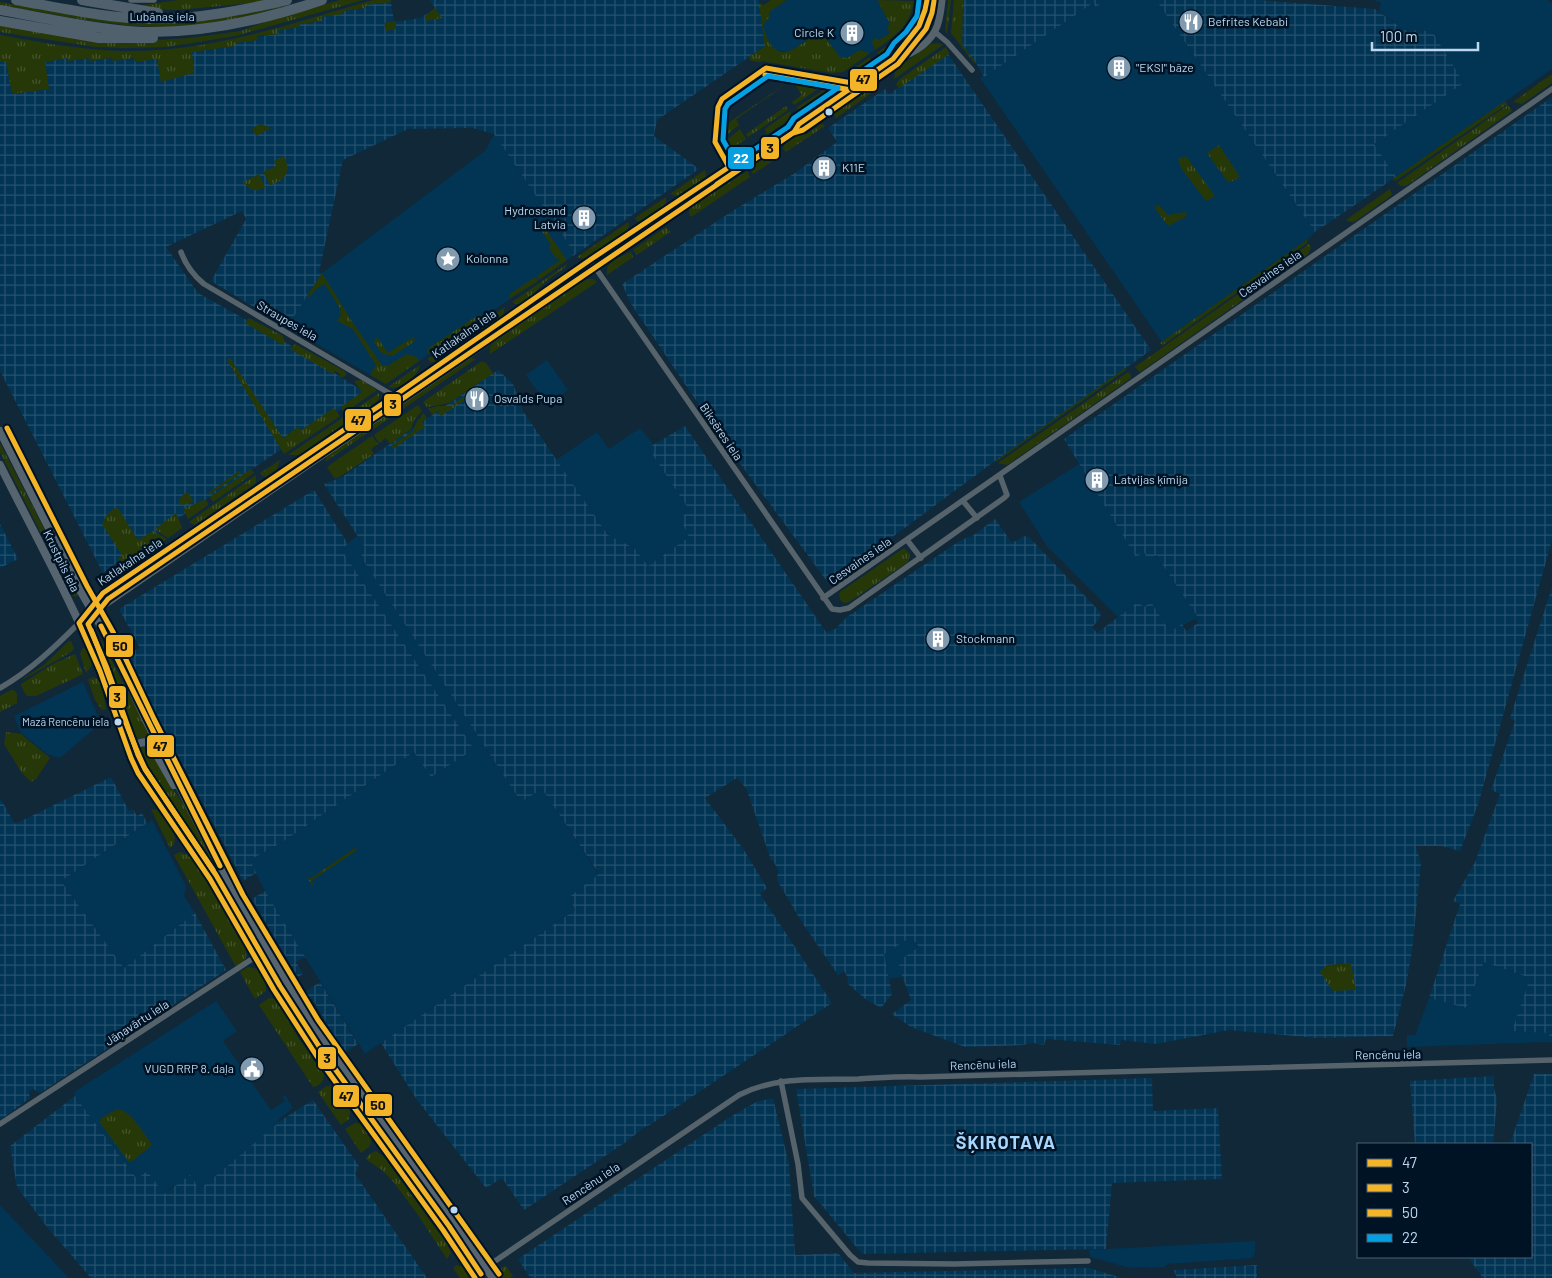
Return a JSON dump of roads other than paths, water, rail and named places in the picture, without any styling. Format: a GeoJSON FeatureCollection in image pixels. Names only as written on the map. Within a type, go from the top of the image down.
{"type":"FeatureCollection","features":[{"type":"Feature","properties":{"kind":"highway","name":"Lubānas iela"},"geometry":{"type":"LineString","coordinates":[[16,0],[128,18],[181,18],[219,14],[287,0]]}},
{"type":"Feature","properties":{"kind":"highway"},"geometry":{"type":"LineString","coordinates":[[82,0],[152,13],[219,14]]}},
{"type":"Feature","properties":{"kind":"highway","name":"Lubānas iela"},"geometry":{"type":"LineString","coordinates":[[0,10],[126,30],[196,30],[255,20],[322,0]]}},
{"type":"Feature","properties":{"kind":"highway"},"geometry":{"type":"LineString","coordinates":[[0,21],[99,38],[166,37],[196,30]]}},
{"type":"Feature","properties":{"kind":"main road","name":"Krustpils iela"},"geometry":{"type":"LineString","coordinates":[[0,431],[90,609],[106,635],[236,899],[312,1024],[493,1278]]}},
{"type":"Feature","properties":{"kind":"main road","name":"Krustpils iela"},"geometry":{"type":"LineString","coordinates":[[0,465],[79,623],[100,671],[138,773],[210,879],[255,958],[316,1055],[443,1230],[474,1277]]}},
{"type":"Feature","properties":{"kind":"main road"},"geometry":{"type":"LineString","coordinates":[[131,758],[132,750],[136,745],[142,742],[150,743],[168,775],[186,800]]}},
{"type":"Feature","properties":{"kind":"street","name":"Lubānas iela"},"geometry":{"type":"LineString","coordinates":[[131,0],[154,0]]}},
{"type":"Feature","properties":{"kind":"street","name":"Katlakalna iela"},"geometry":{"type":"LineString","coordinates":[[894,59],[900,48],[920,26],[924,18],[927,0]]}},
{"type":"Feature","properties":{"kind":"street"},"geometry":{"type":"LineString","coordinates":[[942,0],[935,32],[953,48],[972,70]]}},
{"type":"Feature","properties":{"kind":"street","name":"Katlakalna iela"},"geometry":{"type":"LineString","coordinates":[[90,609],[96,599],[103,593],[394,396],[590,260],[790,126],[799,124],[894,59],[906,56],[935,32]]}},
{"type":"Feature","properties":{"kind":"street","name":"Cesvaines iela"},"geometry":{"type":"LineString","coordinates":[[824,598],[1552,89]]}},
{"type":"Feature","properties":{"kind":"street","name":"Katlakalna iela"},"geometry":{"type":"LineString","coordinates":[[90,609],[101,607],[348,439],[794,132],[799,124]]}},
{"type":"Feature","properties":{"kind":"street","name":"Straupes iela"},"geometry":{"type":"LineString","coordinates":[[181,252],[186,264],[195,277],[204,284],[394,396]]}},
{"type":"Feature","properties":{"kind":"street","name":"Biksēres iela"},"geometry":{"type":"LineString","coordinates":[[590,260],[832,609],[849,608],[921,558]]}},
{"type":"Feature","properties":{"kind":"street"},"geometry":{"type":"LineString","coordinates":[[342,431],[348,439]]}},
{"type":"Feature","properties":{"kind":"street"},"geometry":{"type":"LineString","coordinates":[[921,558],[1007,494],[1000,476]]}},
{"type":"Feature","properties":{"kind":"street"},"geometry":{"type":"LineString","coordinates":[[963,501],[977,518]]}},
{"type":"Feature","properties":{"kind":"street","name":"Cesvaines iela"},"geometry":{"type":"LineString","coordinates":[[907,540],[921,558]]}},
{"type":"Feature","properties":{"kind":"street"},"geometry":{"type":"LineString","coordinates":[[0,688],[36,664],[79,623],[90,609]]}},
{"type":"Feature","properties":{"kind":"street","name":"Jāņavārtu iela"},"geometry":{"type":"LineString","coordinates":[[0,1124],[255,958]]}},
{"type":"Feature","properties":{"kind":"street","name":"Rencēnu iela"},"geometry":{"type":"LineString","coordinates":[[474,1277],[485,1267],[740,1095],[762,1085],[782,1081],[907,1076],[1552,1060]]}},
{"type":"Feature","properties":{"kind":"street"},"geometry":{"type":"LineString","coordinates":[[782,1081],[798,1164],[802,1198],[858,1262],[868,1264],[954,1264],[1088,1261]]}},
{"type":"Feature","properties":{"kind":"place","name":"Befrites Kebabi"},"geometry":{"type":"Point","coordinates":[1191,22]}},
{"type":"Feature","properties":{"kind":"place","name":"Circle K"},"geometry":{"type":"Point","coordinates":[852,33]}},
{"type":"Feature","properties":{"kind":"place","name":"\"EKSI\" bāze"},"geometry":{"type":"Point","coordinates":[1119,68]}},
{"type":"Feature","properties":{"kind":"place","name":"K11E"},"geometry":{"type":"Point","coordinates":[824,168]}},
{"type":"Feature","properties":{"kind":"place","name":"Hydroscand Latvia"},"geometry":{"type":"Point","coordinates":[584,218]}},
{"type":"Feature","properties":{"kind":"place","name":"Kolonna"},"geometry":{"type":"Point","coordinates":[448,259]}},
{"type":"Feature","properties":{"kind":"place","name":"Osvalds Pupa"},"geometry":{"type":"Point","coordinates":[477,399]}},
{"type":"Feature","properties":{"kind":"place","name":"Latvijas ķīmija"},"geometry":{"type":"Point","coordinates":[1097,480]}},
{"type":"Feature","properties":{"kind":"place","name":"Stockmann"},"geometry":{"type":"Point","coordinates":[938,639]}},
{"type":"Feature","properties":{"kind":"place","name":"Mazā Rencēnu iela"},"geometry":{"type":"Point","coordinates":[118,722]}},
{"type":"Feature","properties":{"kind":"place","name":"VUGD RRP 8. daļa"},"geometry":{"type":"Point","coordinates":[252,1069]}},
{"type":"Feature","properties":{"kind":"district","name":"ŠĶIROTAVA"},"geometry":{"type":"Point","coordinates":[1006,1143]}}]}
